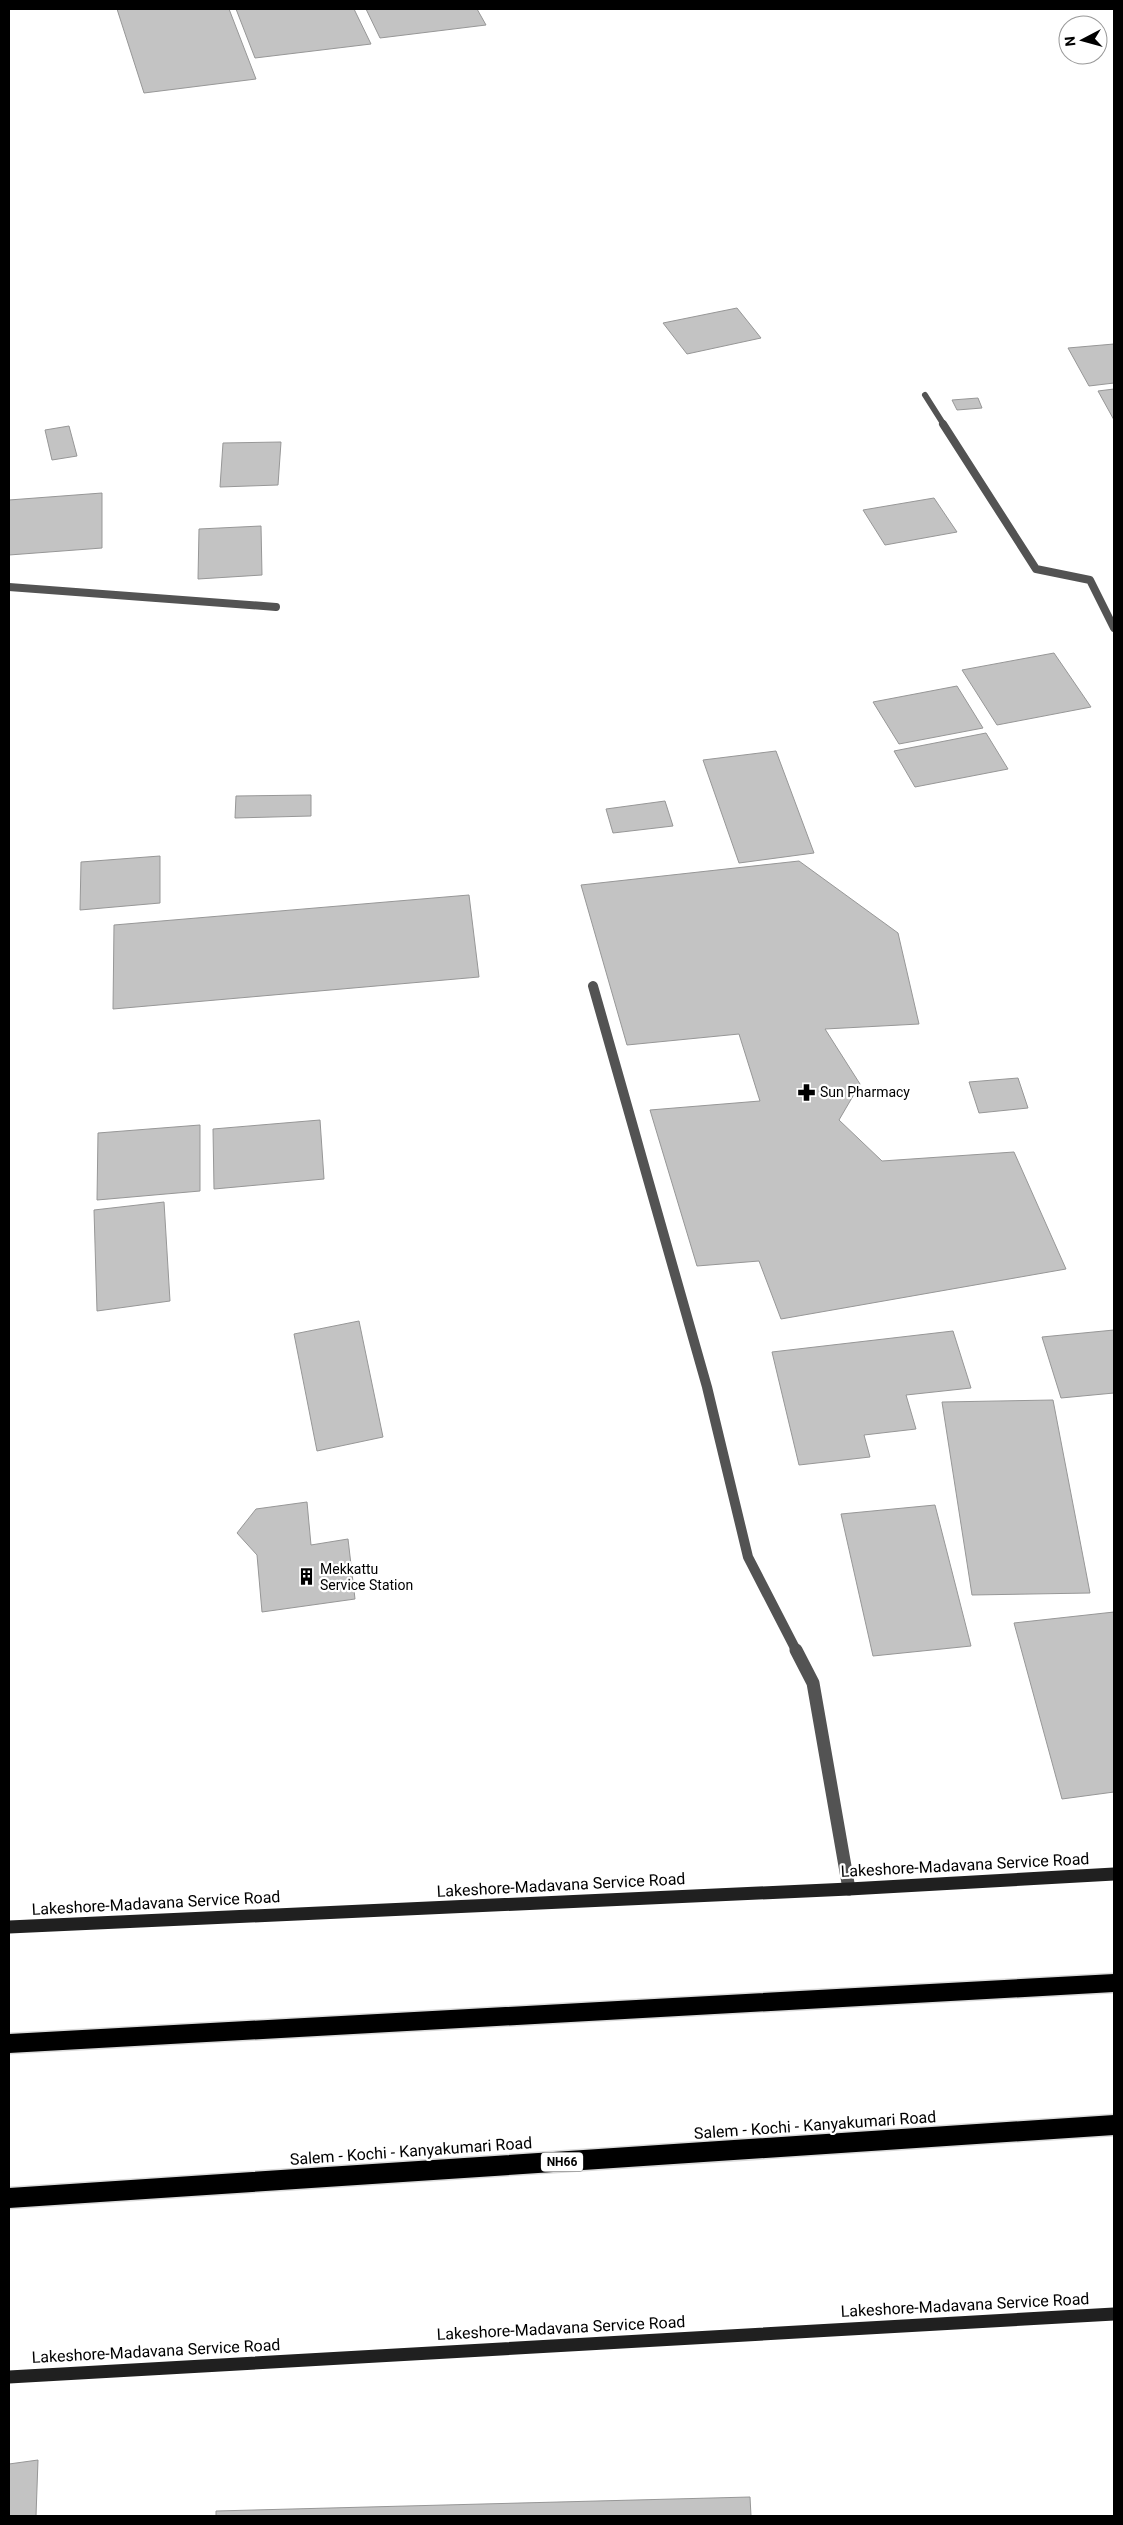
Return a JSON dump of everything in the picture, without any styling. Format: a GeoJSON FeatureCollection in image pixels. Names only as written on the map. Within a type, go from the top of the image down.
{"type":"FeatureCollection","features":[{"type":"Feature","properties":{"kind":"highway"},"geometry":{"type":"LineString","coordinates":[[9,2044],[1114,1983]]}},
{"type":"Feature","properties":{"kind":"highway","name":"Salem - Kochi - Kanyakumari Road"},"geometry":{"type":"LineString","coordinates":[[9,2198],[1114,2125]]}},
{"type":"Feature","properties":{"kind":"street"},"geometry":{"type":"LineString","coordinates":[[925,395],[1036,570],[1090,580],[1114,628]]}},
{"type":"Feature","properties":{"kind":"street"},"geometry":{"type":"LineString","coordinates":[[9,586],[276,607]]}},
{"type":"Feature","properties":{"kind":"street"},"geometry":{"type":"LineString","coordinates":[[593,986],[707,1387],[748,1557],[813,1683],[849,1889]]}},
{"type":"Feature","properties":{"kind":"street","name":"Lakeshore-Madavana Service Road"},"geometry":{"type":"LineString","coordinates":[[9,1927],[849,1889],[1114,1874]]}},
{"type":"Feature","properties":{"kind":"street","name":"Lakeshore-Madavana Service Road"},"geometry":{"type":"LineString","coordinates":[[9,2377],[1114,2314]]}},
{"type":"Feature","properties":{"kind":"building"},"geometry":{"type":"Polygon","coordinates":[[[117,9],[229,9],[256,79],[144,93],[117,9]]]}},
{"type":"Feature","properties":{"kind":"building"},"geometry":{"type":"Polygon","coordinates":[[[236,9],[354,9],[371,44],[255,58],[236,9]]]}},
{"type":"Feature","properties":{"kind":"building"},"geometry":{"type":"Polygon","coordinates":[[[366,9],[477,9],[486,25],[380,38],[366,9]]]}},
{"type":"Feature","properties":{"kind":"building"},"geometry":{"type":"Polygon","coordinates":[[[737,308],[761,338],[687,354],[663,323],[737,308]]]}},
{"type":"Feature","properties":{"kind":"building"},"geometry":{"type":"Polygon","coordinates":[[[1114,344],[1114,383],[1089,386],[1068,348],[1114,344]]]}},
{"type":"Feature","properties":{"kind":"building"},"geometry":{"type":"Polygon","coordinates":[[[1114,389],[1114,420],[1098,391],[1114,389]]]}},
{"type":"Feature","properties":{"kind":"building"},"geometry":{"type":"Polygon","coordinates":[[[978,398],[982,408],[957,410],[952,400],[978,398]]]}},
{"type":"Feature","properties":{"kind":"building"},"geometry":{"type":"Polygon","coordinates":[[[69,426],[77,456],[52,460],[45,430],[69,426]]]}},
{"type":"Feature","properties":{"kind":"building"},"geometry":{"type":"Polygon","coordinates":[[[281,442],[278,485],[220,487],[223,443],[281,442]]]}},
{"type":"Feature","properties":{"kind":"building"},"geometry":{"type":"Polygon","coordinates":[[[102,493],[102,548],[9,555],[9,500],[102,493]]]}},
{"type":"Feature","properties":{"kind":"building"},"geometry":{"type":"Polygon","coordinates":[[[934,498],[957,532],[885,545],[863,510],[934,498]]]}},
{"type":"Feature","properties":{"kind":"building"},"geometry":{"type":"Polygon","coordinates":[[[261,526],[262,575],[198,579],[199,529],[261,526]]]}},
{"type":"Feature","properties":{"kind":"building"},"geometry":{"type":"Polygon","coordinates":[[[1054,653],[1091,707],[997,725],[962,670],[1054,653]]]}},
{"type":"Feature","properties":{"kind":"building"},"geometry":{"type":"Polygon","coordinates":[[[957,686],[983,728],[899,744],[873,702],[957,686]]]}},
{"type":"Feature","properties":{"kind":"building"},"geometry":{"type":"Polygon","coordinates":[[[986,733],[1008,769],[915,787],[894,751],[986,733]]]}},
{"type":"Feature","properties":{"kind":"building"},"geometry":{"type":"Polygon","coordinates":[[[776,751],[814,853],[739,863],[703,760],[776,751]]]}},
{"type":"Feature","properties":{"kind":"building"},"geometry":{"type":"Polygon","coordinates":[[[311,795],[311,816],[235,818],[236,796],[311,795]]]}},
{"type":"Feature","properties":{"kind":"building"},"geometry":{"type":"Polygon","coordinates":[[[665,801],[673,826],[613,833],[606,809],[665,801]]]}},
{"type":"Feature","properties":{"kind":"building"},"geometry":{"type":"Polygon","coordinates":[[[160,856],[160,903],[80,910],[81,862],[160,856]]]}},
{"type":"Feature","properties":{"kind":"building","name":"Sun Pharmacy"},"geometry":{"type":"Polygon","coordinates":[[[799,861],[898,933],[919,1024],[825,1029],[860,1084],[839,1120],[882,1161],[1014,1152],[1066,1269],[781,1319],[759,1261],[697,1266],[650,1110],[760,1101],[739,1034],[627,1045],[581,885],[799,861]]]}},
{"type":"Feature","properties":{"kind":"building"},"geometry":{"type":"Polygon","coordinates":[[[469,895],[479,977],[113,1009],[114,925],[469,895]]]}},
{"type":"Feature","properties":{"kind":"building"},"geometry":{"type":"Polygon","coordinates":[[[1018,1078],[1028,1108],[979,1113],[969,1082],[1018,1078]]]}},
{"type":"Feature","properties":{"kind":"building"},"geometry":{"type":"Polygon","coordinates":[[[320,1120],[324,1179],[214,1189],[213,1129],[320,1120]]]}},
{"type":"Feature","properties":{"kind":"building"},"geometry":{"type":"Polygon","coordinates":[[[200,1125],[200,1191],[97,1200],[98,1133],[200,1125]]]}},
{"type":"Feature","properties":{"kind":"building"},"geometry":{"type":"Polygon","coordinates":[[[164,1202],[170,1301],[97,1311],[94,1210],[164,1202]]]}},
{"type":"Feature","properties":{"kind":"building"},"geometry":{"type":"Polygon","coordinates":[[[359,1321],[383,1437],[317,1451],[294,1334],[359,1321]]]}},
{"type":"Feature","properties":{"kind":"building"},"geometry":{"type":"Polygon","coordinates":[[[1114,1330],[1114,1393],[1061,1398],[1042,1337],[1114,1330]]]}},
{"type":"Feature","properties":{"kind":"building"},"geometry":{"type":"Polygon","coordinates":[[[953,1331],[971,1388],[906,1395],[916,1429],[864,1435],[870,1457],[799,1465],[772,1352],[953,1331]]]}},
{"type":"Feature","properties":{"kind":"building"},"geometry":{"type":"Polygon","coordinates":[[[1053,1400],[1090,1593],[972,1595],[942,1402],[1053,1400]]]}},
{"type":"Feature","properties":{"kind":"building","name":"Mekkattu Service Station"},"geometry":{"type":"Polygon","coordinates":[[[307,1502],[311,1545],[348,1539],[355,1599],[262,1612],[257,1555],[237,1533],[256,1509],[307,1502]]]}},
{"type":"Feature","properties":{"kind":"building"},"geometry":{"type":"Polygon","coordinates":[[[935,1505],[971,1646],[873,1656],[841,1514],[935,1505]]]}},
{"type":"Feature","properties":{"kind":"building"},"geometry":{"type":"Polygon","coordinates":[[[1114,1612],[1114,1792],[1062,1799],[1014,1623],[1114,1612]]]}},
{"type":"Feature","properties":{"kind":"building"},"geometry":{"type":"Polygon","coordinates":[[[38,2460],[36,2516],[9,2516],[9,2464],[38,2460]]]}},
{"type":"Feature","properties":{"kind":"building"},"geometry":{"type":"Polygon","coordinates":[[[750,2497],[751,2516],[216,2516],[216,2511],[750,2497]]]}},
{"type":"Feature","properties":{"kind":"place","name":"Sun Pharmacy"},"geometry":{"type":"Point","coordinates":[806,1092]}},
{"type":"Feature","properties":{"kind":"place","name":"Mekkattu Service Station"},"geometry":{"type":"Point","coordinates":[306,1577]}}]}
